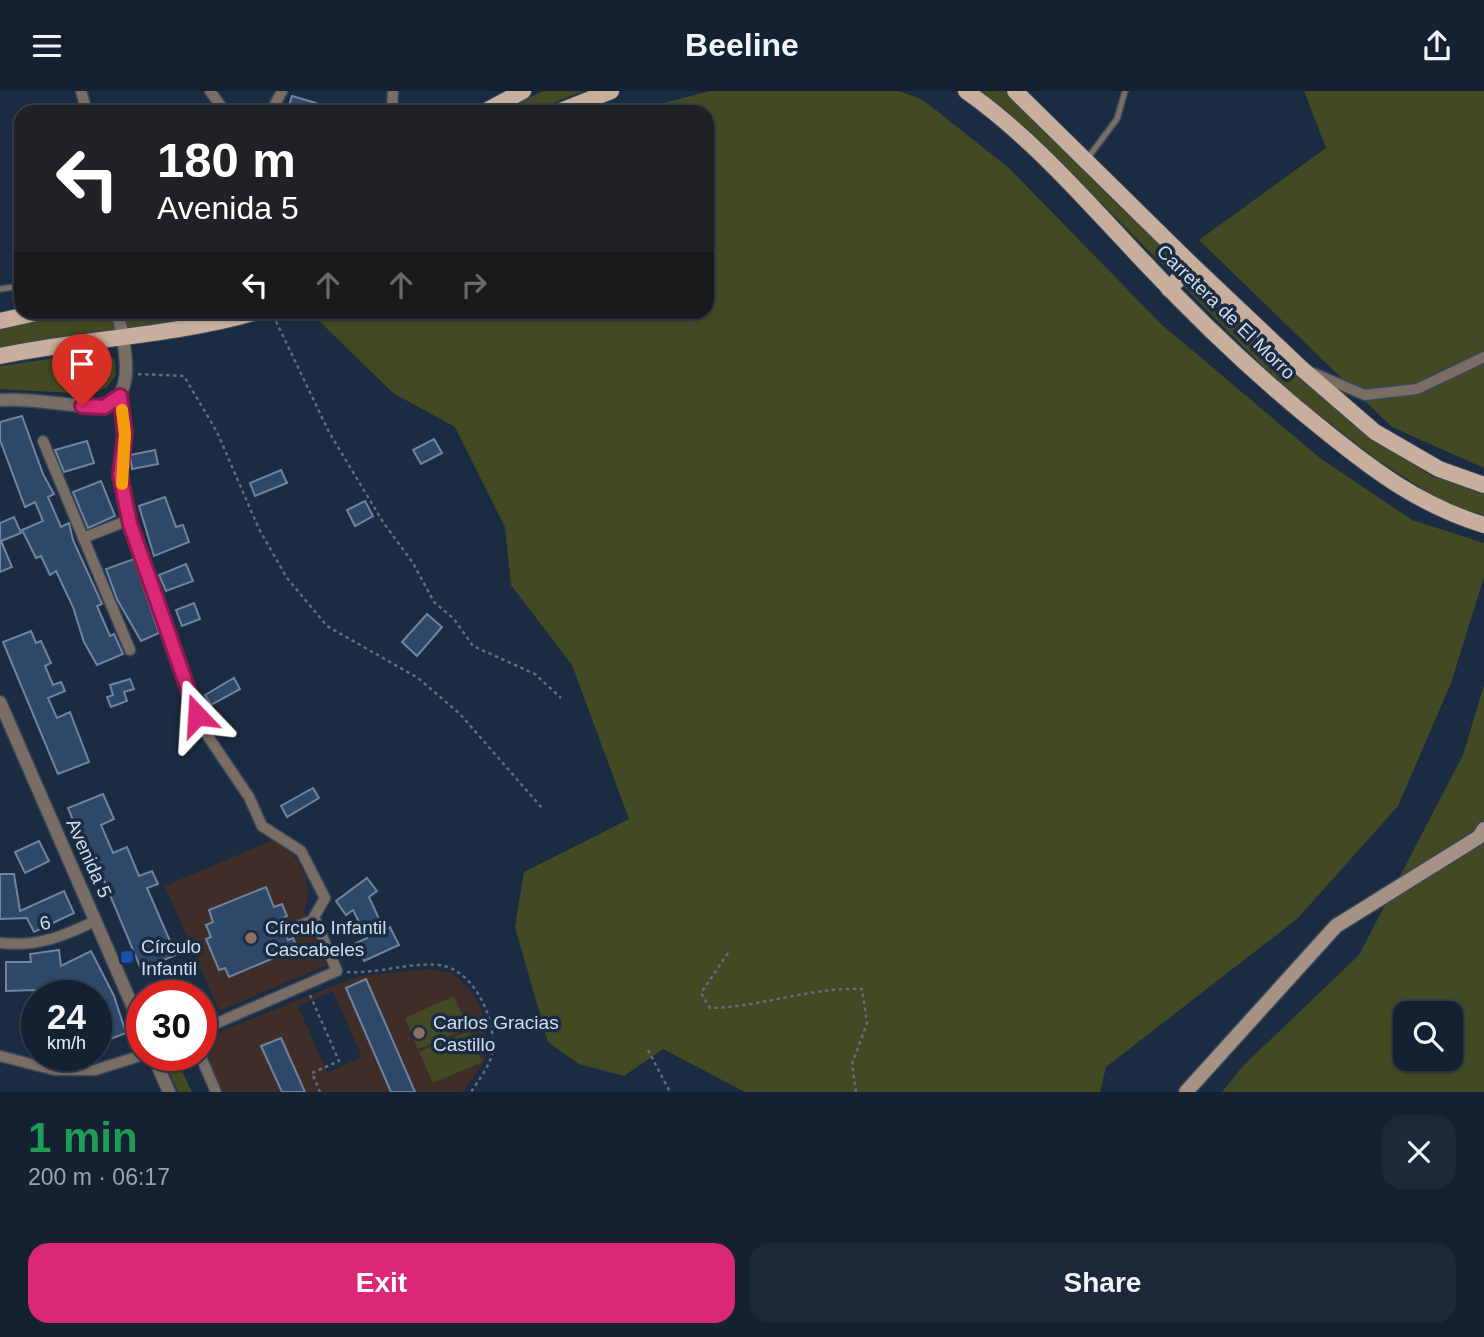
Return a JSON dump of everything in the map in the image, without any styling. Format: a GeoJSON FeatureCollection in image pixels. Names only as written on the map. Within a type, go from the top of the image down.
{"type":"FeatureCollection","features":[{"type":"Feature","properties":{"kind":"main road"},"geometry":{"type":"LineString","coordinates":[[497,105],[523,91]]}},
{"type":"Feature","properties":{"kind":"main road"},"geometry":{"type":"LineString","coordinates":[[576,105],[611,91]]}},
{"type":"Feature","properties":{"kind":"main road","name":"Carretera de El Morro"},"geometry":{"type":"LineString","coordinates":[[966,91],[1032,144],[1169,289],[1267,385],[1373,470],[1441,512],[1484,525]]}},
{"type":"Feature","properties":{"kind":"main road","name":"Carretera de El Morro"},"geometry":{"type":"LineString","coordinates":[[1015,91],[1192,265],[1301,368],[1375,432],[1439,469],[1484,485]]}},
{"type":"Feature","properties":{"kind":"main road"},"geometry":{"type":"LineString","coordinates":[[1169,289],[1192,265]]}},
{"type":"Feature","properties":{"kind":"main road"},"geometry":{"type":"LineString","coordinates":[[0,356],[42,347],[124,338],[220,319]]}},
{"type":"Feature","properties":{"kind":"main road"},"geometry":{"type":"LineString","coordinates":[[1186,1092],[1336,926],[1482,836]]}},
{"type":"Feature","properties":{"kind":"street"},"geometry":{"type":"LineString","coordinates":[[119,319],[124,338],[127,373],[120,396],[125,434],[120,475],[129,520],[203,729],[248,797],[262,826],[300,851],[325,898],[314,917],[337,971],[217,1023]]}},
{"type":"Feature","properties":{"kind":"street"},"geometry":{"type":"LineString","coordinates":[[1301,368],[1365,395],[1417,389],[1484,357]]}},
{"type":"Feature","properties":{"kind":"street"},"geometry":{"type":"LineString","coordinates":[[0,400],[23,399],[59,405],[104,407],[120,396]]}},
{"type":"Feature","properties":{"kind":"street"},"geometry":{"type":"LineString","coordinates":[[43,441],[130,650]]}},
{"type":"Feature","properties":{"kind":"street"},"geometry":{"type":"LineString","coordinates":[[83,538],[129,520]]}},
{"type":"Feature","properties":{"kind":"street","name":"Avenida 5"},"geometry":{"type":"LineString","coordinates":[[0,702],[126,992]]}},
{"type":"Feature","properties":{"kind":"street","name":"6"},"geometry":{"type":"LineString","coordinates":[[0,943],[26,946],[59,939],[95,921]]}},
{"type":"Feature","properties":{"kind":"street"},"geometry":{"type":"LineString","coordinates":[[0,1056],[55,1070],[95,1070],[126,1060]]}},
{"type":"Feature","properties":{"kind":"street"},"geometry":{"type":"LineString","coordinates":[[160,1071],[169,1092]]}},
{"type":"Feature","properties":{"kind":"street"},"geometry":{"type":"LineString","coordinates":[[207,1071],[216,1092]]}},
{"type":"Feature","properties":{"kind":"lane"},"geometry":{"type":"LineString","coordinates":[[1087,159],[1117,119],[1125,91]]}},
{"type":"Feature","properties":{"kind":"lane"},"geometry":{"type":"LineString","coordinates":[[291,926],[314,917]]}},
{"type":"Feature","properties":{"kind":"path"},"geometry":{"type":"LineString","coordinates":[[275,319],[329,432],[383,522],[413,563],[434,602],[454,619],[473,646],[535,674],[561,698]]}},
{"type":"Feature","properties":{"kind":"path"},"geometry":{"type":"LineString","coordinates":[[127,373],[184,376],[217,432],[259,529],[287,578],[327,627],[418,678],[460,715],[542,808]]}},
{"type":"Feature","properties":{"kind":"path"},"geometry":{"type":"LineString","coordinates":[[728,953],[701,993],[710,1008],[738,1008],[831,988],[862,989],[867,1023],[852,1064],[856,1092]]}},
{"type":"Feature","properties":{"kind":"path"},"geometry":{"type":"LineString","coordinates":[[337,971],[367,973],[437,965],[452,968],[467,980],[481,1000],[490,1023],[493,1043],[491,1058],[471,1092]]}},
{"type":"Feature","properties":{"kind":"path"},"geometry":{"type":"LineString","coordinates":[[306,984],[339,1061],[312,1073],[320,1092]]}},
{"type":"Feature","properties":{"kind":"path"},"geometry":{"type":"LineString","coordinates":[[648,1050],[670,1092]]}},
{"type":"Feature","properties":{"kind":"shaded area","name":"Círculo Infantil Cascabeles"},"geometry":{"type":"Polygon","coordinates":[[[273,840],[285,847],[298,861],[306,878],[308,896],[304,911],[327,965],[219,1011],[217,980],[206,980],[165,886],[273,840]]]}},
{"type":"Feature","properties":{"kind":"shaded area","name":"Carlos Gracias Castillo"},"geometry":{"type":"Polygon","coordinates":[[[432,969],[452,973],[470,990],[481,1008],[486,1028],[484,1062],[463,1092],[222,1092],[214,1071],[217,1071],[217,1033],[359,976],[432,969]],[[333,991],[298,1006],[327,1073],[362,1057],[333,991]]]}},
{"type":"Feature","properties":{"kind":"green space"},"geometry":{"type":"Polygon","coordinates":[[[543,91],[583,91],[549,105],[514,105],[543,91]]]}},
{"type":"Feature","properties":{"kind":"green space"},"geometry":{"type":"Polygon","coordinates":[[[710,91],[899,91],[923,100],[1009,168],[1162,325],[1320,458],[1412,520],[1484,543],[1484,577],[1451,683],[1398,806],[1297,919],[1106,1067],[1100,1092],[745,1092],[663,1049],[624,1076],[579,1064],[548,1042],[515,927],[524,872],[629,819],[572,665],[511,585],[505,527],[455,427],[393,393],[317,319],[714,319],[714,105],[657,105],[710,91]]]}},
{"type":"Feature","properties":{"kind":"green space"},"geometry":{"type":"Polygon","coordinates":[[[979,91],[1007,91],[1372,438],[1433,477],[1484,491],[1484,515],[1446,504],[1376,459],[1282,386],[1042,143],[979,91]]]}},
{"type":"Feature","properties":{"kind":"green space"},"geometry":{"type":"Polygon","coordinates":[[[1304,91],[1484,91],[1484,468],[1392,427],[1199,240],[1326,148],[1304,91]]]}},
{"type":"Feature","properties":{"kind":"green space"},"geometry":{"type":"Polygon","coordinates":[[[47,319],[112,319],[116,332],[0,350],[0,329],[47,319]]]}},
{"type":"Feature","properties":{"kind":"green space"},"geometry":{"type":"Polygon","coordinates":[[[126,319],[185,319],[129,330],[126,319]]]}},
{"type":"Feature","properties":{"kind":"green space"},"geometry":{"type":"Polygon","coordinates":[[[106,351],[115,360],[116,375],[107,387],[93,394],[0,389],[0,366],[106,351]]]}},
{"type":"Feature","properties":{"kind":"green space"},"geometry":{"type":"Polygon","coordinates":[[[1484,685],[1484,1092],[1222,1092],[1244,1065],[1359,955],[1463,755],[1484,685]]]}},
{"type":"Feature","properties":{"kind":"green space"},"geometry":{"type":"Polygon","coordinates":[[[454,996],[468,1028],[418,1049],[405,1018],[454,996]]]}},
{"type":"Feature","properties":{"kind":"green space"},"geometry":{"type":"Polygon","coordinates":[[[469,1031],[482,1062],[433,1083],[419,1052],[469,1031]]]}},
{"type":"Feature","properties":{"kind":"green space"},"geometry":{"type":"Polygon","coordinates":[[[169,1071],[182,1071],[192,1092],[178,1092],[169,1071]]]}},
{"type":"Feature","properties":{"kind":"building"},"geometry":{"type":"Polygon","coordinates":[[[292,96],[316,103],[315,105],[289,105],[292,96]]]}},
{"type":"Feature","properties":{"kind":"building"},"geometry":{"type":"Polygon","coordinates":[[[22,416],[43,474],[54,494],[48,497],[61,527],[69,523],[73,540],[102,604],[97,606],[110,636],[114,634],[123,654],[97,665],[84,642],[73,607],[56,571],[50,575],[41,556],[36,558],[22,530],[43,521],[35,502],[25,507],[0,440],[0,422],[22,416]]]}},
{"type":"Feature","properties":{"kind":"building"},"geometry":{"type":"Polygon","coordinates":[[[434,439],[442,453],[421,464],[413,450],[434,439]]]}},
{"type":"Feature","properties":{"kind":"building"},"geometry":{"type":"Polygon","coordinates":[[[87,441],[94,463],[64,472],[55,450],[87,441]]]}},
{"type":"Feature","properties":{"kind":"building"},"geometry":{"type":"Polygon","coordinates":[[[155,450],[158,464],[132,469],[130,455],[155,450]]]}},
{"type":"Feature","properties":{"kind":"building"},"geometry":{"type":"Polygon","coordinates":[[[281,470],[287,483],[255,496],[250,483],[281,470]]]}},
{"type":"Feature","properties":{"kind":"building"},"geometry":{"type":"Polygon","coordinates":[[[101,481],[115,516],[88,528],[73,492],[101,481]]]}},
{"type":"Feature","properties":{"kind":"building"},"geometry":{"type":"Polygon","coordinates":[[[165,497],[176,527],[183,525],[189,542],[154,556],[139,506],[165,497]]]}},
{"type":"Feature","properties":{"kind":"building"},"geometry":{"type":"Polygon","coordinates":[[[365,501],[373,516],[355,526],[347,510],[365,501]]]}},
{"type":"Feature","properties":{"kind":"building"},"geometry":{"type":"Polygon","coordinates":[[[14,517],[21,533],[1,541],[12,567],[0,572],[0,523],[14,517]]]}},
{"type":"Feature","properties":{"kind":"building"},"geometry":{"type":"Polygon","coordinates":[[[134,559],[159,633],[141,641],[117,599],[106,569],[134,559]]]}},
{"type":"Feature","properties":{"kind":"building"},"geometry":{"type":"Polygon","coordinates":[[[186,564],[193,581],[166,591],[159,575],[186,564]]]}},
{"type":"Feature","properties":{"kind":"building"},"geometry":{"type":"Polygon","coordinates":[[[194,603],[200,619],[182,626],[176,610],[194,603]]]}},
{"type":"Feature","properties":{"kind":"building"},"geometry":{"type":"Polygon","coordinates":[[[427,614],[442,627],[417,656],[402,642],[427,614]]]}},
{"type":"Feature","properties":{"kind":"building"},"geometry":{"type":"Polygon","coordinates":[[[31,631],[36,643],[41,641],[51,663],[45,666],[53,685],[61,682],[65,691],[48,698],[57,718],[70,712],[89,762],[58,774],[3,642],[31,631]]]}},
{"type":"Feature","properties":{"kind":"building"},"geometry":{"type":"Polygon","coordinates":[[[234,678],[240,689],[211,705],[205,695],[234,678]]]}},
{"type":"Feature","properties":{"kind":"building"},"geometry":{"type":"Polygon","coordinates":[[[130,679],[134,689],[124,692],[127,701],[111,707],[107,697],[113,695],[110,685],[130,679]]]}},
{"type":"Feature","properties":{"kind":"building"},"geometry":{"type":"Polygon","coordinates":[[[313,788],[319,798],[287,817],[281,806],[313,788]]]}},
{"type":"Feature","properties":{"kind":"building"},"geometry":{"type":"Polygon","coordinates":[[[103,794],[114,819],[101,825],[113,853],[127,847],[139,876],[152,871],[158,884],[147,888],[176,955],[141,969],[89,845],[84,847],[68,808],[103,794]]]}},
{"type":"Feature","properties":{"kind":"building"},"geometry":{"type":"Polygon","coordinates":[[[39,841],[49,861],[25,873],[15,852],[39,841]]]}},
{"type":"Feature","properties":{"kind":"building"},"geometry":{"type":"Polygon","coordinates":[[[0,874],[14,874],[20,911],[64,891],[74,913],[34,932],[27,918],[0,919],[0,874]]]}},
{"type":"Feature","properties":{"kind":"building"},"geometry":{"type":"Polygon","coordinates":[[[367,878],[377,891],[369,897],[384,930],[390,927],[399,945],[364,961],[356,943],[367,938],[353,910],[346,915],[336,901],[367,878]]]}},
{"type":"Feature","properties":{"kind":"building"},"geometry":{"type":"Polygon","coordinates":[[[266,887],[274,907],[282,904],[287,916],[280,919],[288,940],[293,938],[297,948],[229,977],[225,968],[219,970],[206,939],[211,937],[206,925],[213,922],[209,910],[266,887]]]}},
{"type":"Feature","properties":{"kind":"building"},"geometry":{"type":"Polygon","coordinates":[[[59,950],[61,966],[91,951],[106,980],[21,980],[21,990],[6,991],[6,962],[31,962],[30,954],[59,950]]]}},
{"type":"Feature","properties":{"kind":"building"},"geometry":{"type":"Polygon","coordinates":[[[366,979],[415,1092],[391,1092],[346,988],[366,979]]]}},
{"type":"Feature","properties":{"kind":"building"},"geometry":{"type":"Polygon","coordinates":[[[112,992],[114,996],[126,1033],[112,1038],[112,992]]]}},
{"type":"Feature","properties":{"kind":"building"},"geometry":{"type":"Polygon","coordinates":[[[281,1038],[305,1092],[282,1092],[261,1046],[281,1038]]]}},
{"type":"Feature","properties":{"kind":"slow traffic"},"geometry":{"type":"LineString","coordinates":[[122,410],[125,434],[120,475],[122,484]]}},
{"type":"Feature","properties":{"kind":"place","name":"Círculo Infantil Cascabeles"},"geometry":{"type":"Point","coordinates":[251,938]}},
{"type":"Feature","properties":{"kind":"place","name":"Círculo Infantil"},"geometry":{"type":"Point","coordinates":[127,957]}},
{"type":"Feature","properties":{"kind":"place","name":"Carlos Gracias Castillo"},"geometry":{"type":"Point","coordinates":[419,1033]}},
{"type":"Feature","properties":{"kind":"route"},"geometry":{"type":"LineString","coordinates":[[82,406],[104,407],[120,396],[125,434],[120,475],[130,524],[197,715]]}}]}
